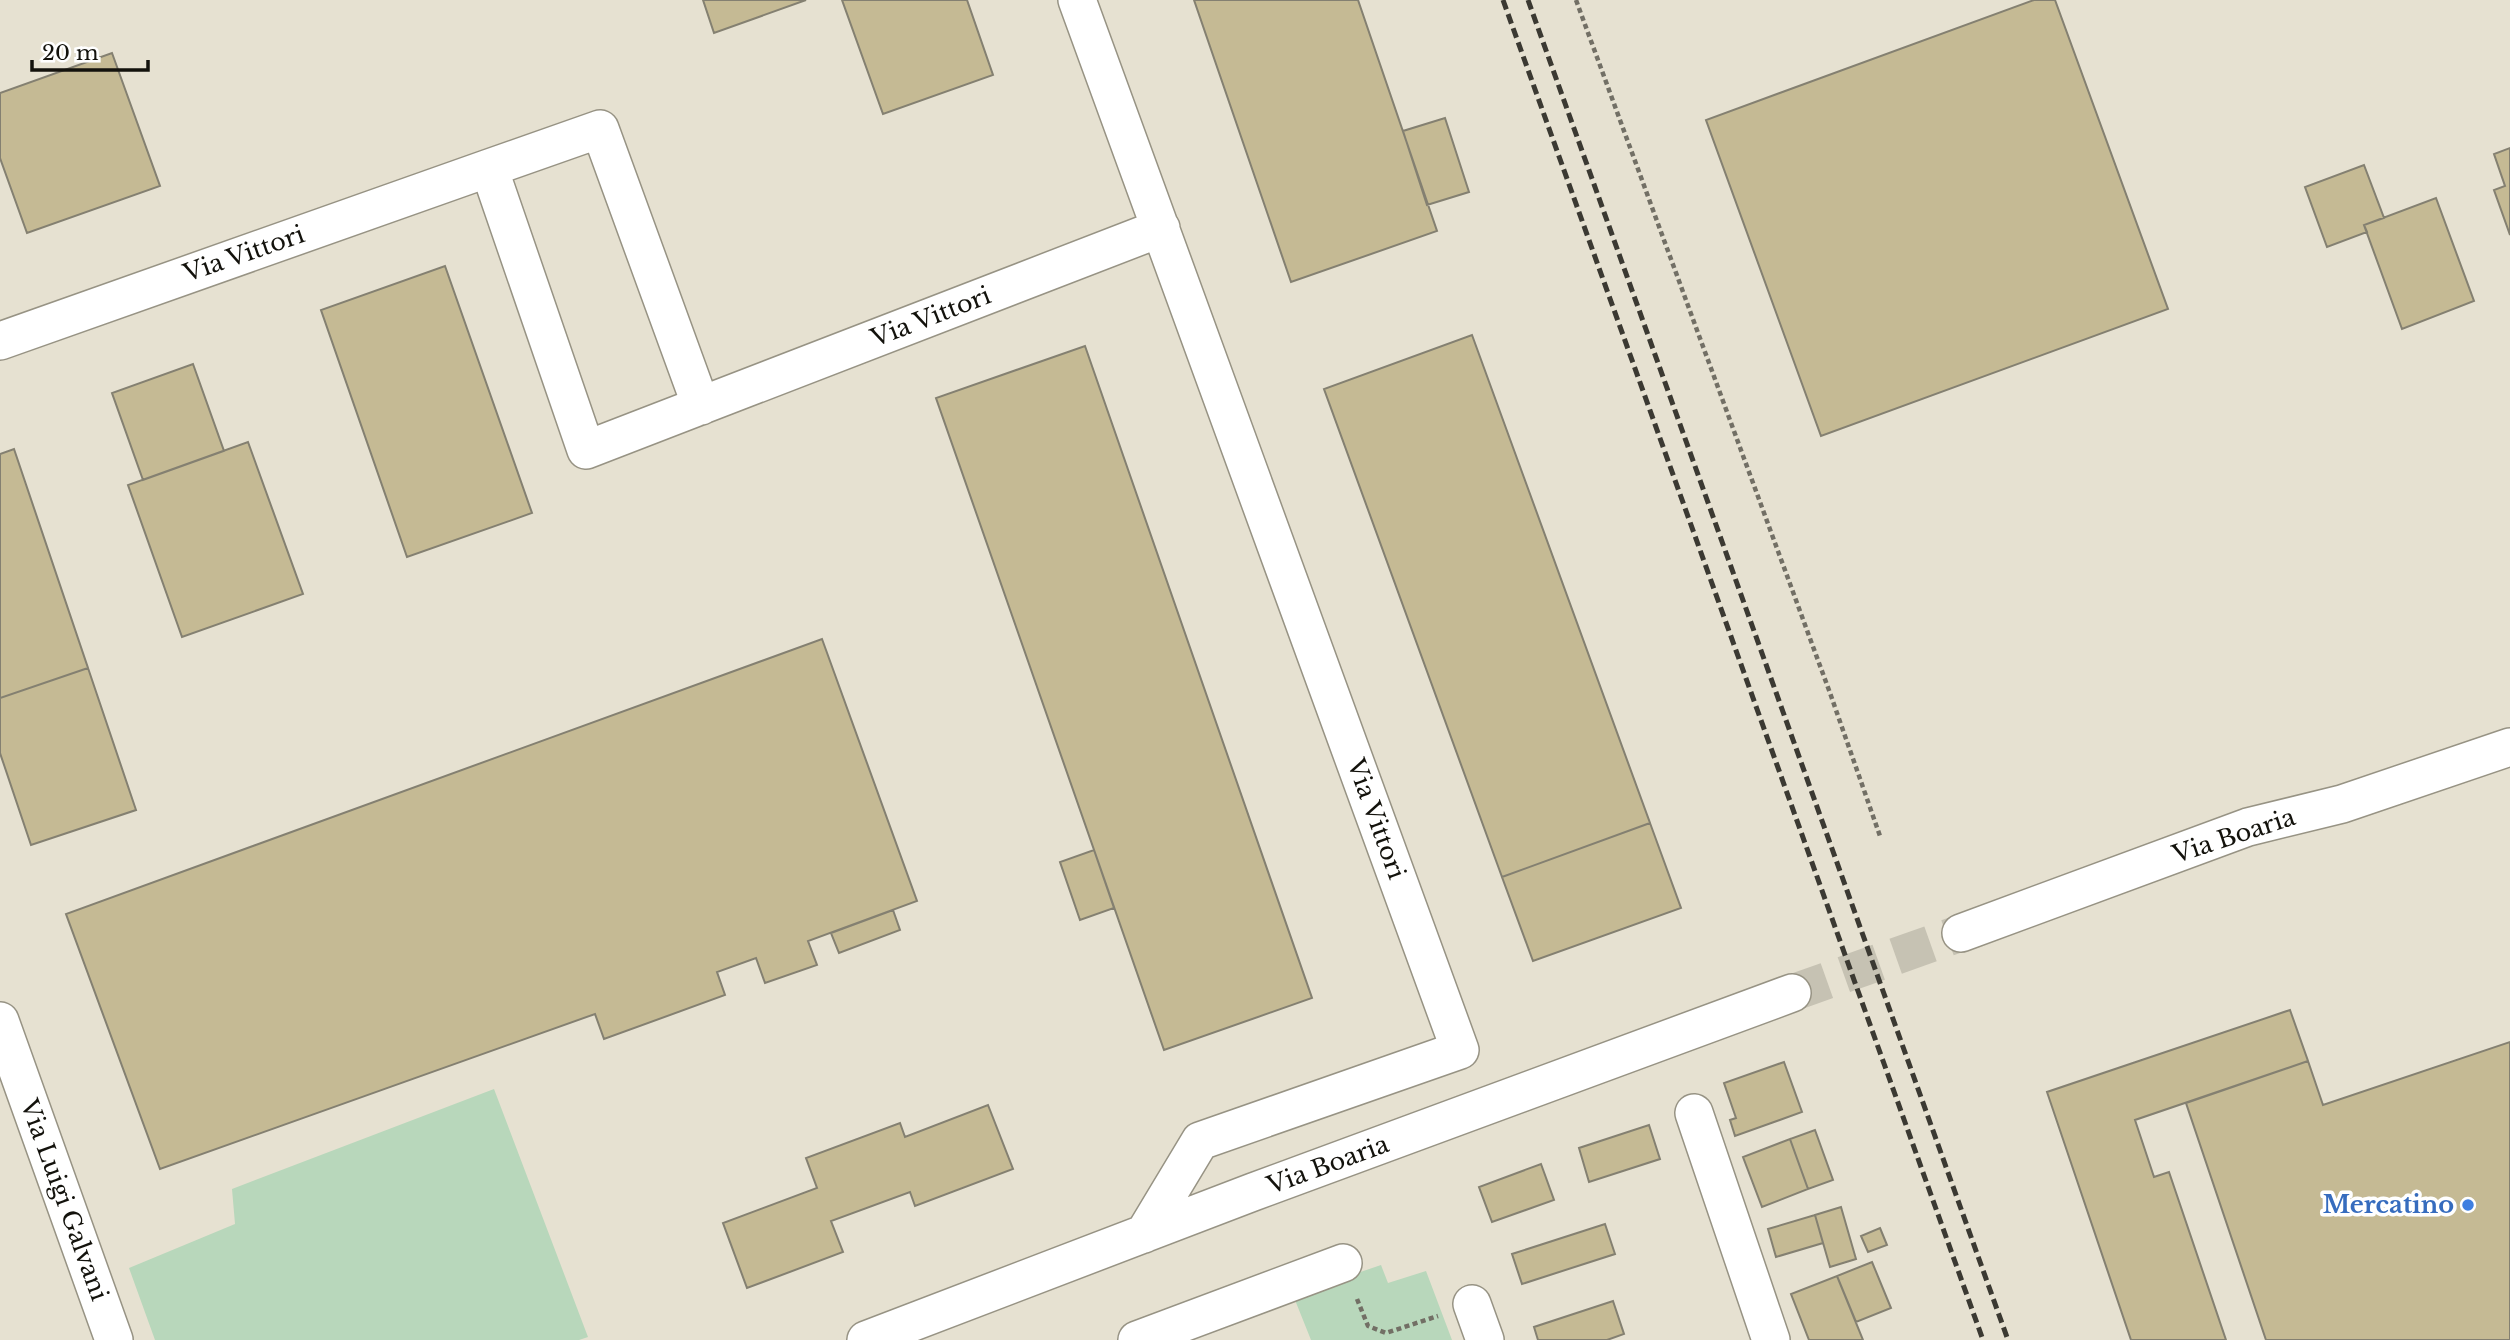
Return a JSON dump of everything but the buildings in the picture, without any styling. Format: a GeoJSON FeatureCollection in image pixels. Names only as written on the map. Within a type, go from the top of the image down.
{"type":"FeatureCollection","features":[{"type":"Feature","properties":{"kind":"street","name":"Via Vittori"},"geometry":{"type":"LineString","coordinates":[[1077,0],[1460,1050],[1200,1141],[1144,1234]]}},
{"type":"Feature","properties":{"kind":"street","name":"Via Vittori"},"geometry":{"type":"LineString","coordinates":[[0,341],[600,129],[701,406]]}},
{"type":"Feature","properties":{"kind":"street","name":"Via Vittori"},"geometry":{"type":"LineString","coordinates":[[489,168],[586,450],[1161,228]]}},
{"type":"Feature","properties":{"kind":"street","name":"Via Boaria"},"geometry":{"type":"LineString","coordinates":[[1961,933],[2248,827],[2342,804],[2510,747]]}},
{"type":"Feature","properties":{"kind":"street","name":"Via Boaria"},"geometry":{"type":"LineString","coordinates":[[866,1340],[947,1325],[1144,1234],[1792,993]]}},
{"type":"Feature","properties":{"kind":"street","name":"Via Luigi Galvani"},"geometry":{"type":"LineString","coordinates":[[0,1021],[114,1340]]}},
{"type":"Feature","properties":{"kind":"street"},"geometry":{"type":"LineString","coordinates":[[1694,1114],[1771,1340]]}},
{"type":"Feature","properties":{"kind":"street"},"geometry":{"type":"LineString","coordinates":[[1137,1340],[1343,1263]]}},
{"type":"Feature","properties":{"kind":"street"},"geometry":{"type":"LineString","coordinates":[[1472,1304],[1485,1340]]}},
{"type":"Feature","properties":{"kind":"path"},"geometry":{"type":"LineString","coordinates":[[1576,0],[1830,692],[1880,836]]}},
{"type":"Feature","properties":{"kind":"path"},"geometry":{"type":"LineString","coordinates":[[1343,1263],[1368,1326],[1386,1333],[1472,1304]]}},
{"type":"Feature","properties":{"kind":"green space"},"geometry":{"type":"Polygon","coordinates":[[[494,1089],[588,1337],[579,1340],[155,1340],[129,1268],[235,1224],[232,1189],[494,1089]]]}},
{"type":"Feature","properties":{"kind":"green space"},"geometry":{"type":"Polygon","coordinates":[[[1381,1265],[1388,1283],[1426,1271],[1452,1340],[1311,1340],[1293,1295],[1381,1265]]]}},
{"type":"Feature","properties":{"kind":"tunnel"},"geometry":{"type":"LineString","coordinates":[[1792,993],[1961,933]]}},
{"type":"Feature","properties":{"kind":"railway"},"geometry":{"type":"LineString","coordinates":[[1503,0],[1983,1340]]}},
{"type":"Feature","properties":{"kind":"railway"},"geometry":{"type":"LineString","coordinates":[[1528,0],[2008,1340]]}},
{"type":"Feature","properties":{"kind":"place","name":"Mercatino"},"geometry":{"type":"Point","coordinates":[2468,1205]}}]}
